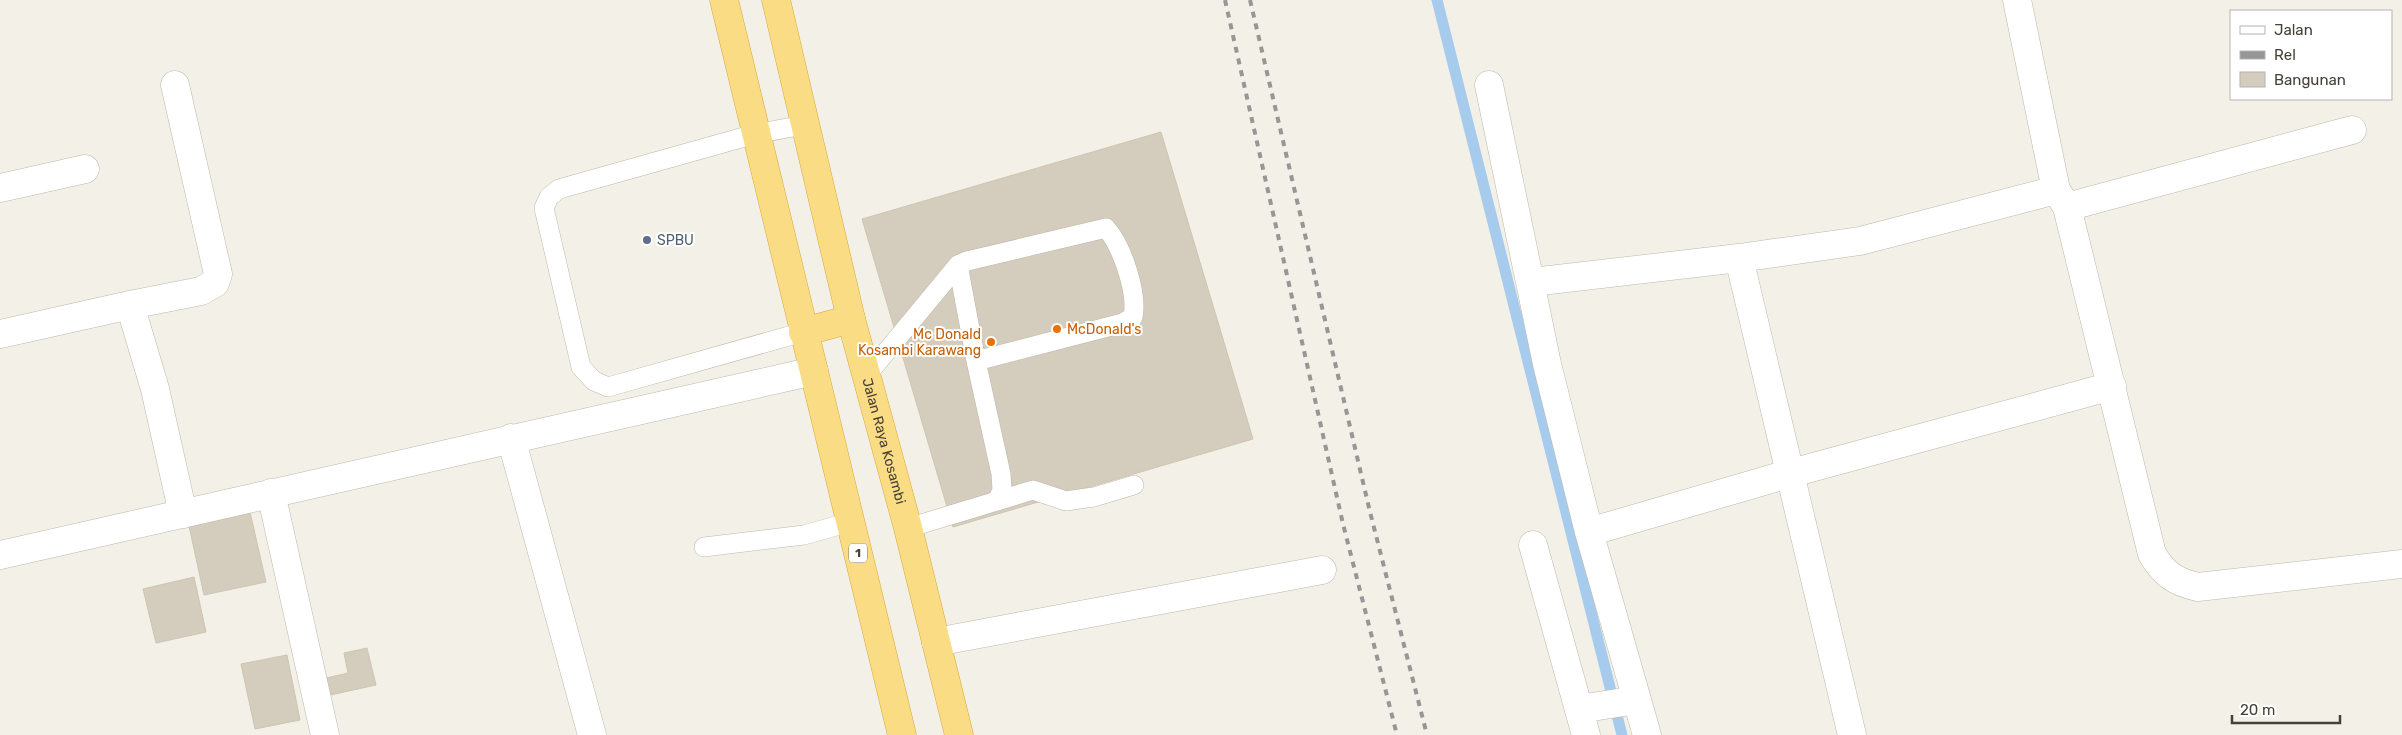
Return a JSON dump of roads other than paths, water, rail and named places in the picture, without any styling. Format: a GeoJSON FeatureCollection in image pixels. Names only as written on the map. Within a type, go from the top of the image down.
{"type":"FeatureCollection","features":[{"type":"Feature","properties":{"kind":"highway","name":"1"},"geometry":{"type":"LineString","coordinates":[[724,0],[902,735]]}},
{"type":"Feature","properties":{"kind":"highway","name":"Jalan Raya Kosambi"},"geometry":{"type":"LineString","coordinates":[[776,0],[851,319],[908,528],[959,735]]}},
{"type":"Feature","properties":{"kind":"highway"},"geometry":{"type":"LineString","coordinates":[[803,332],[851,319]]}},
{"type":"Feature","properties":{"kind":"street"},"geometry":{"type":"LineString","coordinates":[[2017,0],[2062,198],[2112,386],[2152,554],[2162,571],[2174,580],[2198,586],[2402,564]]}},
{"type":"Feature","properties":{"kind":"street"},"geometry":{"type":"LineString","coordinates":[[0,334],[130,305],[201,292],[215,283],[218,274],[175,85]]}},
{"type":"Feature","properties":{"kind":"street"},"geometry":{"type":"LineString","coordinates":[[1489,85],[1532,282],[1547,364],[1630,701],[1647,735]]}},
{"type":"Feature","properties":{"kind":"street"},"geometry":{"type":"LineString","coordinates":[[1532,282],[1739,258],[1860,241],[2062,198],[2352,130]]}},
{"type":"Feature","properties":{"kind":"street"},"geometry":{"type":"LineString","coordinates":[[0,188],[85,169]]}},
{"type":"Feature","properties":{"kind":"street"},"geometry":{"type":"LineString","coordinates":[[1739,258],[1788,474],[1852,735]]}},
{"type":"Feature","properties":{"kind":"street"},"geometry":{"type":"LineString","coordinates":[[130,305],[154,389],[183,514]]}},
{"type":"Feature","properties":{"kind":"street"},"geometry":{"type":"LineString","coordinates":[[0,555],[814,370]]}},
{"type":"Feature","properties":{"kind":"street"},"geometry":{"type":"LineString","coordinates":[[1589,532],[1788,474],[2112,386]]}},
{"type":"Feature","properties":{"kind":"street"},"geometry":{"type":"LineString","coordinates":[[511,438],[592,735]]}},
{"type":"Feature","properties":{"kind":"street"},"geometry":{"type":"LineString","coordinates":[[271,493],[325,735]]}},
{"type":"Feature","properties":{"kind":"street"},"geometry":{"type":"LineString","coordinates":[[1533,545],[1586,708],[1586,735]]}},
{"type":"Feature","properties":{"kind":"street"},"geometry":{"type":"LineString","coordinates":[[936,642],[1322,570]]}},
{"type":"Feature","properties":{"kind":"street"},"geometry":{"type":"LineString","coordinates":[[1586,708],[1630,701]]}},
{"type":"Feature","properties":{"kind":"lane"},"geometry":{"type":"LineString","coordinates":[[803,332],[608,387],[594,380],[581,367],[544,208],[549,197],[559,189],[756,134],[804,125]]}},
{"type":"Feature","properties":{"kind":"lane"},"geometry":{"type":"LineString","coordinates":[[867,375],[958,265],[966,261],[1106,228],[1116,239],[1135,304],[1133,317],[1122,323],[976,361]]}},
{"type":"Feature","properties":{"kind":"lane"},"geometry":{"type":"LineString","coordinates":[[958,265],[976,361],[1001,474],[1002,490],[998,499]]}},
{"type":"Feature","properties":{"kind":"lane"},"geometry":{"type":"LineString","coordinates":[[908,528],[998,499],[1033,490],[1066,501],[1094,497],[1134,485]]}},
{"type":"Feature","properties":{"kind":"lane"},"geometry":{"type":"LineString","coordinates":[[704,547],[804,535],[850,522]]}},
{"type":"Feature","properties":{"kind":"waterway"},"geometry":{"type":"LineString","coordinates":[[1437,0],[1622,735]]}},
{"type":"Feature","properties":{"kind":"railway"},"geometry":{"type":"LineString","coordinates":[[1225,0],[1343,524],[1397,735]]}},
{"type":"Feature","properties":{"kind":"railway"},"geometry":{"type":"LineString","coordinates":[[1250,0],[1370,512],[1427,735]]}},
{"type":"Feature","properties":{"kind":"place","name":"SPBU"},"geometry":{"type":"Point","coordinates":[647,240]}},
{"type":"Feature","properties":{"kind":"place","name":"McDonald's"},"geometry":{"type":"Point","coordinates":[1057,329]}},
{"type":"Feature","properties":{"kind":"place","name":"Mc Donald Kosambi Karawang"},"geometry":{"type":"Point","coordinates":[991,342]}}]}
